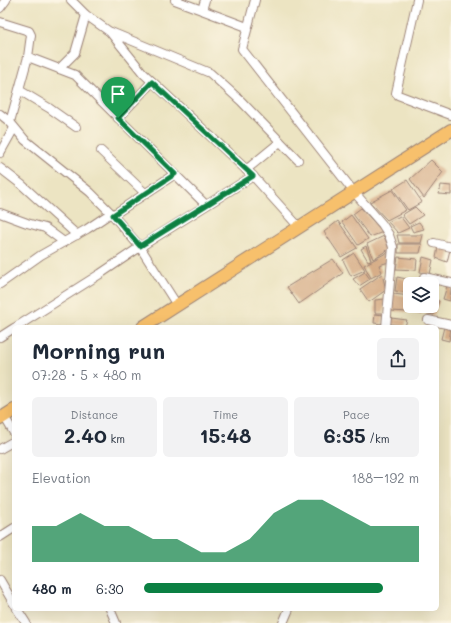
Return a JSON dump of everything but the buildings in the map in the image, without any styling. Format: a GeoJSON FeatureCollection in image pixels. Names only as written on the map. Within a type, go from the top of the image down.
{"type":"FeatureCollection","features":[{"type":"Feature","properties":{"kind":"highway"},"geometry":{"type":"LineString","coordinates":[[147,325],[451,130]]}},
{"type":"Feature","properties":{"kind":"street"},"geometry":{"type":"LineString","coordinates":[[0,8],[6,0]]}},
{"type":"Feature","properties":{"kind":"street"},"geometry":{"type":"LineString","coordinates":[[71,0],[86,15],[110,32],[210,73],[241,101],[298,160]]}},
{"type":"Feature","properties":{"kind":"street"},"geometry":{"type":"LineString","coordinates":[[175,0],[248,27]]}},
{"type":"Feature","properties":{"kind":"street"},"geometry":{"type":"LineString","coordinates":[[202,10],[205,0]]}},
{"type":"Feature","properties":{"kind":"street"},"geometry":{"type":"LineString","coordinates":[[255,0],[242,49],[354,192],[390,235],[392,247],[386,325]]}},
{"type":"Feature","properties":{"kind":"street"},"geometry":{"type":"LineString","coordinates":[[417,0],[396,92],[451,115]]}},
{"type":"Feature","properties":{"kind":"street"},"geometry":{"type":"LineString","coordinates":[[60,69],[74,55],[86,15]]}},
{"type":"Feature","properties":{"kind":"street"},"geometry":{"type":"LineString","coordinates":[[0,22],[30,32],[31,37],[28,57],[19,90],[12,125],[0,153]]}},
{"type":"Feature","properties":{"kind":"street"},"geometry":{"type":"LineString","coordinates":[[110,32],[143,73],[253,176],[300,227]]}},
{"type":"Feature","properties":{"kind":"street"},"geometry":{"type":"LineString","coordinates":[[28,57],[75,75],[206,205]]}},
{"type":"Feature","properties":{"kind":"street"},"geometry":{"type":"LineString","coordinates":[[118,118],[152,82]]}},
{"type":"Feature","properties":{"kind":"street"},"geometry":{"type":"LineString","coordinates":[[19,90],[49,108],[76,127]]}},
{"type":"Feature","properties":{"kind":"street"},"geometry":{"type":"LineString","coordinates":[[0,114],[25,140],[90,192],[112,214],[140,246],[177,305]]}},
{"type":"Feature","properties":{"kind":"street"},"geometry":{"type":"LineString","coordinates":[[246,170],[280,142]]}},
{"type":"Feature","properties":{"kind":"street"},"geometry":{"type":"LineString","coordinates":[[101,151],[146,194]]}},
{"type":"Feature","properties":{"kind":"street"},"geometry":{"type":"LineString","coordinates":[[0,168],[22,185],[77,235]]}},
{"type":"Feature","properties":{"kind":"street"},"geometry":{"type":"LineString","coordinates":[[0,284],[41,255],[146,194],[175,174]]}},
{"type":"Feature","properties":{"kind":"street"},"geometry":{"type":"LineString","coordinates":[[20,325],[100,274],[140,246],[253,176]]}},
{"type":"Feature","properties":{"kind":"street"},"geometry":{"type":"LineString","coordinates":[[0,213],[48,229],[64,242]]}},
{"type":"Feature","properties":{"kind":"street"},"geometry":{"type":"LineString","coordinates":[[434,244],[451,247]]}},
{"type":"Feature","properties":{"kind":"street"},"geometry":{"type":"LineString","coordinates":[[439,280],[451,283]]}},
{"type":"Feature","properties":{"kind":"street"},"geometry":{"type":"LineString","coordinates":[[428,320],[451,325]]}},
{"type":"Feature","properties":{"kind":"street"},"geometry":{"type":"LineString","coordinates":[[0,337],[12,330]]}},
{"type":"Feature","properties":{"kind":"street"},"geometry":{"type":"LineString","coordinates":[[6,415],[12,428]]}},
{"type":"Feature","properties":{"kind":"street"},"geometry":{"type":"LineString","coordinates":[[0,449],[12,442]]}},
{"type":"Feature","properties":{"kind":"street"},"geometry":{"type":"LineString","coordinates":[[0,537],[12,529]]}},
{"type":"Feature","properties":{"kind":"street"},"geometry":{"type":"LineString","coordinates":[[0,580],[12,601]]}},
{"type":"Feature","properties":{"kind":"street"},"geometry":{"type":"LineString","coordinates":[[18,611],[26,623]]}},
{"type":"Feature","properties":{"kind":"street"},"geometry":{"type":"LineString","coordinates":[[111,611],[116,623]]}},
{"type":"Feature","properties":{"kind":"street"},"geometry":{"type":"LineString","coordinates":[[282,623],[289,611]]}},
{"type":"Feature","properties":{"kind":"route"},"geometry":{"type":"LineString","coordinates":[[152,82],[253,176],[140,246],[113,215],[175,174],[118,118],[152,82]]}}]}
